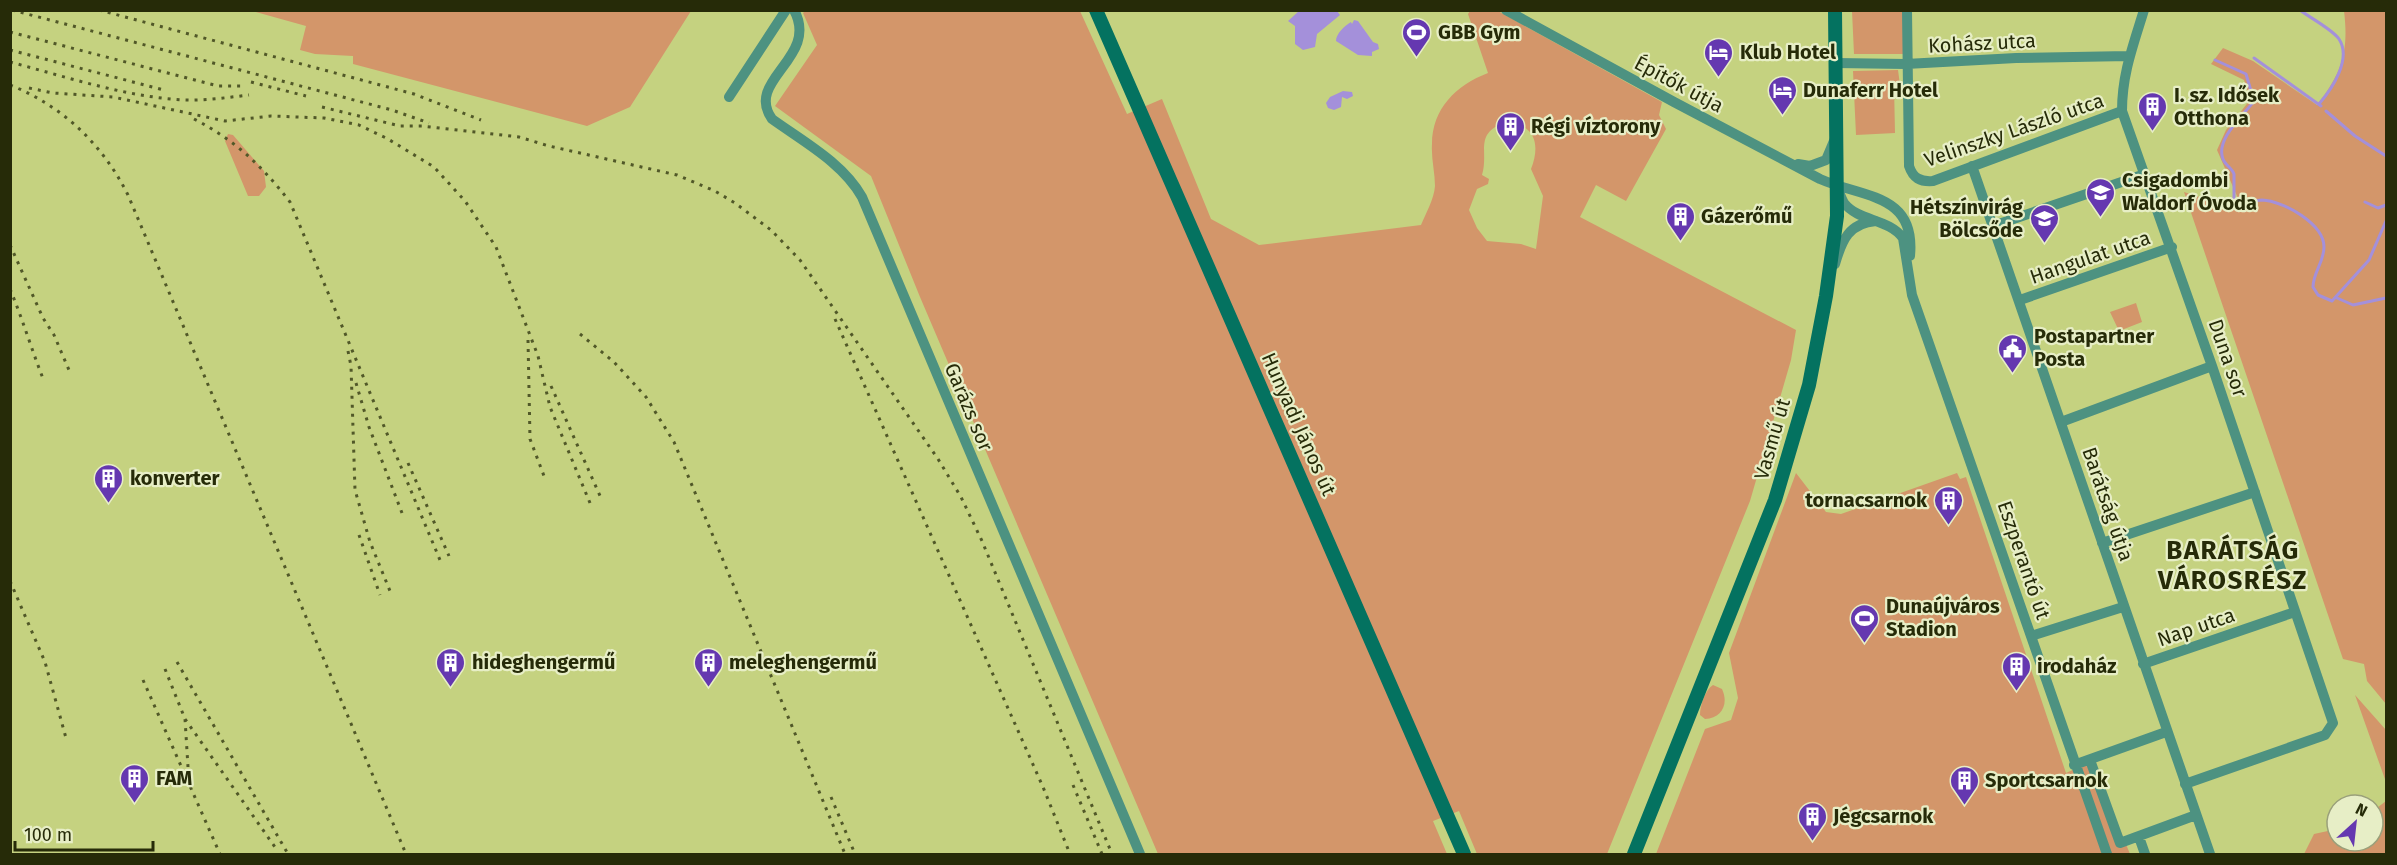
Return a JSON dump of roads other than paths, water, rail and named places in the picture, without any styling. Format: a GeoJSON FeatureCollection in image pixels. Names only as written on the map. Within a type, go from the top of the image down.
{"type":"FeatureCollection","features":[{"type":"Feature","properties":{"kind":"street"},"geometry":{"type":"LineString","coordinates":[[729,97],[786,10]]}},
{"type":"Feature","properties":{"kind":"street","name":"Garázs sor"},"geometry":{"type":"LineString","coordinates":[[794,10],[801,29],[800,40],[766,93],[765,107],[772,119],[842,170],[854,183],[862,197],[1140,855]]}},
{"type":"Feature","properties":{"kind":"street","name":"Hunyadi János út"},"geometry":{"type":"LineString","coordinates":[[1096,10],[1464,855]]}},
{"type":"Feature","properties":{"kind":"street","name":"Építők útja"},"geometry":{"type":"LineString","coordinates":[[1506,10],[1788,162],[1837,186]]}},
{"type":"Feature","properties":{"kind":"street","name":"Vasmű út"},"geometry":{"type":"LineString","coordinates":[[1634,855],[1775,500],[1809,385],[1826,296],[1837,216],[1835,10]]}},
{"type":"Feature","properties":{"kind":"street"},"geometry":{"type":"LineString","coordinates":[[1906,64],[1907,10]]}},
{"type":"Feature","properties":{"kind":"street","name":"Duna sor"},"geometry":{"type":"LineString","coordinates":[[2144,10],[2122,85],[2122,111],[2172,247],[2333,723],[2325,735],[2185,784]]}},
{"type":"Feature","properties":{"kind":"street","name":"Kohász utca"},"geometry":{"type":"LineString","coordinates":[[1836,63],[1906,64],[2016,58],[2129,56]]}},
{"type":"Feature","properties":{"kind":"street","name":"Velinszky László utca"},"geometry":{"type":"LineString","coordinates":[[1906,64],[1909,166],[1912,174],[1919,180],[1934,181],[2122,111]]}},
{"type":"Feature","properties":{"kind":"street"},"geometry":{"type":"LineString","coordinates":[[1788,162],[1810,166],[1820,164],[1830,155],[1836,132]]}},
{"type":"Feature","properties":{"kind":"street","name":"Barátság útja"},"geometry":{"type":"LineString","coordinates":[[1972,166],[2210,855]]}},
{"type":"Feature","properties":{"kind":"street"},"geometry":{"type":"LineString","coordinates":[[1993,226],[2145,174]]}},
{"type":"Feature","properties":{"kind":"street","name":"Eszperantó út"},"geometry":{"type":"LineString","coordinates":[[1837,186],[1844,203],[1854,211],[1892,227],[1903,238],[1912,295],[2107,855]]}},
{"type":"Feature","properties":{"kind":"street","name":"Eszperantó út"},"geometry":{"type":"LineString","coordinates":[[1837,186],[1876,197],[1897,209],[1908,224],[1911,240],[1908,277]]}},
{"type":"Feature","properties":{"kind":"street"},"geometry":{"type":"LineString","coordinates":[[1826,296],[1841,243],[1846,234],[1865,222],[1876,221]]}},
{"type":"Feature","properties":{"kind":"street","name":"Hangulat utca"},"geometry":{"type":"LineString","coordinates":[[2020,300],[2172,247]]}},
{"type":"Feature","properties":{"kind":"street"},"geometry":{"type":"LineString","coordinates":[[2061,422],[2212,366]]}},
{"type":"Feature","properties":{"kind":"street"},"geometry":{"type":"LineString","coordinates":[[2102,543],[2255,492]]}},
{"type":"Feature","properties":{"kind":"street"},"geometry":{"type":"LineString","coordinates":[[2031,636],[2123,607]]}},
{"type":"Feature","properties":{"kind":"street","name":"Nap utca"},"geometry":{"type":"LineString","coordinates":[[2143,664],[2295,612]]}},
{"type":"Feature","properties":{"kind":"street"},"geometry":{"type":"LineString","coordinates":[[2074,765],[2166,732]]}},
{"type":"Feature","properties":{"kind":"street"},"geometry":{"type":"LineString","coordinates":[[2090,760],[2120,843],[2196,815]]}},
{"type":"Feature","properties":{"kind":"street"},"geometry":{"type":"LineString","coordinates":[[2139,837],[2145,855]]}},
{"type":"Feature","properties":{"kind":"waterway"},"geometry":{"type":"LineString","coordinates":[[2300,10],[2331,31],[2339,39],[2342,47],[2342,64],[2339,73],[2319,104]]}},
{"type":"Feature","properties":{"kind":"waterway"},"geometry":{"type":"LineString","coordinates":[[2254,58],[2321,106]]}},
{"type":"Feature","properties":{"kind":"waterway"},"geometry":{"type":"LineString","coordinates":[[2215,60],[2246,74],[2254,101],[2223,143],[2223,159],[2234,174],[2234,202]]}},
{"type":"Feature","properties":{"kind":"waterway"},"geometry":{"type":"LineString","coordinates":[[2326,111],[2355,136],[2386,156]]}},
{"type":"Feature","properties":{"kind":"waterway"},"geometry":{"type":"LineString","coordinates":[[2235,204],[2271,201],[2291,209],[2310,222],[2322,238],[2324,247],[2313,287],[2318,295],[2332,301],[2369,260],[2386,221]]}},
{"type":"Feature","properties":{"kind":"waterway"},"geometry":{"type":"LineString","coordinates":[[2365,202],[2378,208],[2386,205]]}},
{"type":"Feature","properties":{"kind":"waterway"},"geometry":{"type":"LineString","coordinates":[[2337,298],[2353,305],[2386,298]]}},
{"type":"Feature","properties":{"kind":"railway"},"geometry":{"type":"LineString","coordinates":[[12,10],[392,110],[429,123]]}},
{"type":"Feature","properties":{"kind":"railway"},"geometry":{"type":"LineString","coordinates":[[99,10],[414,94],[481,120]]}},
{"type":"Feature","properties":{"kind":"railway"},"geometry":{"type":"LineString","coordinates":[[10,32],[218,86],[242,86]]}},
{"type":"Feature","properties":{"kind":"railway"},"geometry":{"type":"LineString","coordinates":[[10,50],[164,90]]}},
{"type":"Feature","properties":{"kind":"railway"},"geometry":{"type":"LineString","coordinates":[[10,62],[90,84],[151,97],[190,100],[249,95]]}},
{"type":"Feature","properties":{"kind":"railway"},"geometry":{"type":"LineString","coordinates":[[251,82],[306,96]]}},
{"type":"Feature","properties":{"kind":"railway"},"geometry":{"type":"LineString","coordinates":[[10,85],[47,104],[79,129],[106,160],[128,195],[406,854]]}},
{"type":"Feature","properties":{"kind":"railway"},"geometry":{"type":"LineString","coordinates":[[29,88],[53,93],[113,97],[225,121],[271,116],[324,118],[359,125],[388,139],[434,167],[465,201],[496,247],[538,356],[550,407],[590,503]]}},
{"type":"Feature","properties":{"kind":"railway"},"geometry":{"type":"LineString","coordinates":[[322,107],[400,126],[422,126],[519,137],[677,175],[715,191],[771,230],[800,260],[938,459],[961,497],[982,541],[1112,854]]}},
{"type":"Feature","properties":{"kind":"railway"},"geometry":{"type":"LineString","coordinates":[[194,119],[209,127],[247,155],[290,202],[440,560]]}},
{"type":"Feature","properties":{"kind":"railway"},"geometry":{"type":"LineString","coordinates":[[10,245],[69,370]]}},
{"type":"Feature","properties":{"kind":"railway"},"geometry":{"type":"LineString","coordinates":[[10,289],[44,381]]}},
{"type":"Feature","properties":{"kind":"railway"},"geometry":{"type":"LineString","coordinates":[[835,319],[1043,787],[1070,854]]}},
{"type":"Feature","properties":{"kind":"railway"},"geometry":{"type":"LineString","coordinates":[[580,334],[614,362],[646,397],[674,442],[845,854]]}},
{"type":"Feature","properties":{"kind":"railway"},"geometry":{"type":"LineString","coordinates":[[528,340],[530,439],[544,476]]}},
{"type":"Feature","properties":{"kind":"railway"},"geometry":{"type":"LineString","coordinates":[[348,351],[351,366],[355,490],[370,542],[390,591]]}},
{"type":"Feature","properties":{"kind":"railway"},"geometry":{"type":"LineString","coordinates":[[356,383],[369,427],[402,513]]}},
{"type":"Feature","properties":{"kind":"railway"},"geometry":{"type":"LineString","coordinates":[[551,386],[601,498]]}},
{"type":"Feature","properties":{"kind":"railway"},"geometry":{"type":"LineString","coordinates":[[408,463],[449,556]]}},
{"type":"Feature","properties":{"kind":"railway"},"geometry":{"type":"LineString","coordinates":[[359,535],[380,595]]}},
{"type":"Feature","properties":{"kind":"railway"},"geometry":{"type":"LineString","coordinates":[[10,581],[45,662],[66,738]]}},
{"type":"Feature","properties":{"kind":"railway"},"geometry":{"type":"LineString","coordinates":[[177,662],[288,854]]}},
{"type":"Feature","properties":{"kind":"railway"},"geometry":{"type":"LineString","coordinates":[[165,669],[185,719],[188,767]]}},
{"type":"Feature","properties":{"kind":"railway"},"geometry":{"type":"LineString","coordinates":[[143,680],[220,854]]}},
{"type":"Feature","properties":{"kind":"railway"},"geometry":{"type":"LineString","coordinates":[[185,719],[277,850]]}},
{"type":"Feature","properties":{"kind":"railway"},"geometry":{"type":"LineString","coordinates":[[1073,785],[1102,854]]}},
{"type":"Feature","properties":{"kind":"railway"},"geometry":{"type":"LineString","coordinates":[[831,797],[855,854]]}},
{"type":"Feature","properties":{"kind":"place","name":"GBB Gym"},"geometry":{"type":"Point","coordinates":[1417,58]}},
{"type":"Feature","properties":{"kind":"place","name":"Klub Hotel"},"geometry":{"type":"Point","coordinates":[1719,78]}},
{"type":"Feature","properties":{"kind":"place","name":"Dunaferr Hotel"},"geometry":{"type":"Point","coordinates":[1782,116]}},
{"type":"Feature","properties":{"kind":"place","name":"I. sz. Idősek Otthona"},"geometry":{"type":"Point","coordinates":[2153,132]}},
{"type":"Feature","properties":{"kind":"place","name":"Régi víztorony"},"geometry":{"type":"Point","coordinates":[1510,152]}},
{"type":"Feature","properties":{"kind":"place","name":"Csigadombi Waldorf Óvoda"},"geometry":{"type":"Point","coordinates":[2101,218]}},
{"type":"Feature","properties":{"kind":"place","name":"Gázerőmű"},"geometry":{"type":"Point","coordinates":[1680,242]}},
{"type":"Feature","properties":{"kind":"place","name":"Hétszínvirág Bölcsőde"},"geometry":{"type":"Point","coordinates":[2044,244]}},
{"type":"Feature","properties":{"kind":"place","name":"Postapartner Posta"},"geometry":{"type":"Point","coordinates":[2013,374]}},
{"type":"Feature","properties":{"kind":"place","name":"konverter"},"geometry":{"type":"Point","coordinates":[109,504]}},
{"type":"Feature","properties":{"kind":"place","name":"tornacsarnok"},"geometry":{"type":"Point","coordinates":[1948,526]}},
{"type":"Feature","properties":{"kind":"place","name":"Dunaújváros Stadion"},"geometry":{"type":"Point","coordinates":[1865,644]}},
{"type":"Feature","properties":{"kind":"place","name":"hideghengermű"},"geometry":{"type":"Point","coordinates":[451,688]}},
{"type":"Feature","properties":{"kind":"place","name":"meleghengermű"},"geometry":{"type":"Point","coordinates":[708,688]}},
{"type":"Feature","properties":{"kind":"place","name":"irodaház"},"geometry":{"type":"Point","coordinates":[2016,692]}},
{"type":"Feature","properties":{"kind":"place","name":"FAM"},"geometry":{"type":"Point","coordinates":[135,804]}},
{"type":"Feature","properties":{"kind":"place","name":"Sportcsarnok"},"geometry":{"type":"Point","coordinates":[1964,806]}},
{"type":"Feature","properties":{"kind":"place","name":"Jégcsarnok"},"geometry":{"type":"Point","coordinates":[1812,842]}},
{"type":"Feature","properties":{"kind":"district","name":"BARÁTSÁG VÁROSRÉSZ"},"geometry":{"type":"Point","coordinates":[2233,565]}}]}
